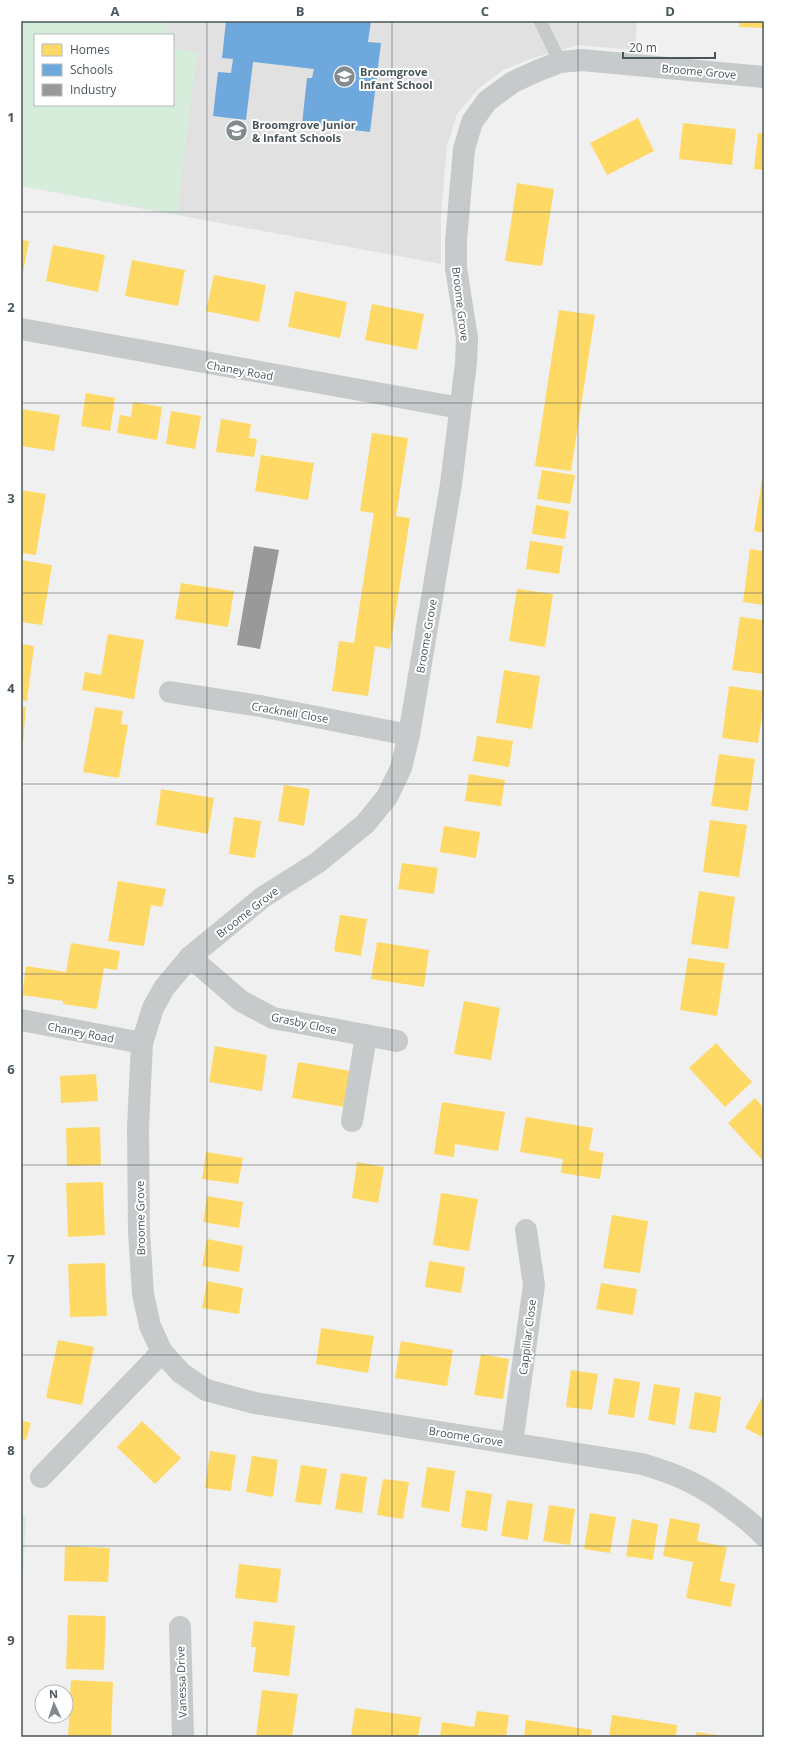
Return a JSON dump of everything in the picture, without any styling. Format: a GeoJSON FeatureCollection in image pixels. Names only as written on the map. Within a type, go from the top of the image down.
{"type":"FeatureCollection","features":[{"type":"Feature","properties":{"kind":"street","name":"Broome Grove"},"geometry":{"type":"LineString","coordinates":[[764,77],[582,60],[560,62],[513,82],[486,101],[472,122],[464,149],[456,241],[456,268],[467,338],[466,363],[451,484],[409,735],[401,768],[387,797],[365,824],[317,863],[263,897],[190,957],[164,988],[153,1008],[142,1043],[138,1134],[139,1232],[143,1294],[150,1326],[162,1352],[181,1373],[206,1390],[230,1398],[642,1464],[672,1473],[696,1483],[719,1498],[756,1527],[764,1536]]}},
{"type":"Feature","properties":{"kind":"street","name":"Chaney Road"},"geometry":{"type":"LineString","coordinates":[[21,329],[460,408]]}},
{"type":"Feature","properties":{"kind":"street","name":"Cracknell Close"},"geometry":{"type":"LineString","coordinates":[[170,692],[260,706],[409,735]]}},
{"type":"Feature","properties":{"kind":"street","name":"Grasby Close"},"geometry":{"type":"LineString","coordinates":[[190,957],[242,1001],[273,1018],[397,1041]]}},
{"type":"Feature","properties":{"kind":"street","name":"Chaney Road"},"geometry":{"type":"LineString","coordinates":[[21,1020],[142,1043]]}},
{"type":"Feature","properties":{"kind":"street"},"geometry":{"type":"LineString","coordinates":[[352,1121],[366,1036]]}},
{"type":"Feature","properties":{"kind":"street","name":"Cappillar Close"},"geometry":{"type":"LineString","coordinates":[[512,1443],[534,1285],[526,1230]]}},
{"type":"Feature","properties":{"kind":"street"},"geometry":{"type":"LineString","coordinates":[[41,1477],[162,1352]]}},
{"type":"Feature","properties":{"kind":"street","name":"Vanessa Drive"},"geometry":{"type":"LineString","coordinates":[[180,1627],[183,1737]]}},
{"type":"Feature","properties":{"kind":"lane"},"geometry":{"type":"LineString","coordinates":[[540,21],[560,62]]}},
{"type":"Feature","properties":{"kind":"shaded area","name":"Broomgrove Junior & Infant Schools"},"geometry":{"type":"Polygon","coordinates":[[[21,21],[637,21],[635,50],[578,45],[530,59],[503,70],[478,89],[457,114],[447,146],[441,214],[441,264],[21,186],[21,21]]]}},
{"type":"Feature","properties":{"kind":"green space"},"geometry":{"type":"Polygon","coordinates":[[[21,21],[168,21],[166,34],[34,34],[34,106],[174,106],[174,48],[197,53],[177,214],[21,186],[21,21]]]}},
{"type":"Feature","properties":{"kind":"green space"},"geometry":{"type":"Polygon","coordinates":[[[21,1512],[26,1518],[21,1622],[21,1512]]]}},
{"type":"Feature","properties":{"kind":"building: Homes"},"geometry":{"type":"Polygon","coordinates":[[[739,21],[764,21],[764,28],[739,27],[739,21]]]}},
{"type":"Feature","properties":{"kind":"building: Homes"},"geometry":{"type":"Polygon","coordinates":[[[638,118],[654,151],[607,175],[590,143],[638,118]]]}},
{"type":"Feature","properties":{"kind":"building: Homes"},"geometry":{"type":"Polygon","coordinates":[[[683,123],[736,129],[732,165],[679,159],[683,123]]]}},
{"type":"Feature","properties":{"kind":"building: Homes"},"geometry":{"type":"Polygon","coordinates":[[[758,133],[764,133],[764,170],[754,169],[758,133]]]}},
{"type":"Feature","properties":{"kind":"building: Homes"},"geometry":{"type":"Polygon","coordinates":[[[517,183],[554,189],[542,266],[505,261],[517,183]]]}},
{"type":"Feature","properties":{"kind":"building: Homes"},"geometry":{"type":"Polygon","coordinates":[[[21,240],[29,241],[22,278],[21,277],[21,240]]]}},
{"type":"Feature","properties":{"kind":"building: Homes"},"geometry":{"type":"Polygon","coordinates":[[[53,245],[105,255],[98,292],[46,281],[53,245]]]}},
{"type":"Feature","properties":{"kind":"building: Homes"},"geometry":{"type":"Polygon","coordinates":[[[132,260],[185,270],[178,306],[125,296],[132,260]]]}},
{"type":"Feature","properties":{"kind":"building: Homes"},"geometry":{"type":"Polygon","coordinates":[[[214,275],[266,285],[259,322],[206,311],[214,275]]]}},
{"type":"Feature","properties":{"kind":"building: Homes"},"geometry":{"type":"Polygon","coordinates":[[[295,291],[347,302],[340,338],[288,327],[295,291]]]}},
{"type":"Feature","properties":{"kind":"building: Homes"},"geometry":{"type":"Polygon","coordinates":[[[372,304],[424,314],[417,350],[365,340],[372,304]]]}},
{"type":"Feature","properties":{"kind":"building: Homes"},"geometry":{"type":"Polygon","coordinates":[[[559,310],[595,315],[571,471],[535,466],[559,310]]]}},
{"type":"Feature","properties":{"kind":"building: Homes"},"geometry":{"type":"Polygon","coordinates":[[[86,393],[115,398],[110,431],[81,426],[86,393]]]}},
{"type":"Feature","properties":{"kind":"building: Homes"},"geometry":{"type":"Polygon","coordinates":[[[133,402],[162,407],[157,440],[117,433],[120,415],[131,417],[133,402]]]}},
{"type":"Feature","properties":{"kind":"building: Homes"},"geometry":{"type":"Polygon","coordinates":[[[21,409],[60,415],[54,451],[21,446],[21,409]]]}},
{"type":"Feature","properties":{"kind":"building: Homes"},"geometry":{"type":"Polygon","coordinates":[[[171,411],[201,416],[195,449],[166,444],[171,411]]]}},
{"type":"Feature","properties":{"kind":"building: Homes"},"geometry":{"type":"Polygon","coordinates":[[[221,419],[251,424],[249,438],[257,439],[254,457],[216,452],[221,419]]]}},
{"type":"Feature","properties":{"kind":"building: Homes"},"geometry":{"type":"Polygon","coordinates":[[[372,433],[408,438],[396,516],[410,518],[390,649],[375,646],[368,696],[332,691],[339,641],[354,643],[374,513],[360,511],[372,433]]]}},
{"type":"Feature","properties":{"kind":"building: Homes"},"geometry":{"type":"Polygon","coordinates":[[[261,455],[314,463],[308,500],[255,491],[261,455]]]}},
{"type":"Feature","properties":{"kind":"building: Homes"},"geometry":{"type":"Polygon","coordinates":[[[542,470],[575,475],[570,504],[537,499],[542,470]]]}},
{"type":"Feature","properties":{"kind":"building: Homes"},"geometry":{"type":"Polygon","coordinates":[[[762,479],[764,479],[764,533],[754,531],[762,479]]]}},
{"type":"Feature","properties":{"kind":"building: Homes"},"geometry":{"type":"Polygon","coordinates":[[[21,490],[46,494],[36,555],[21,553],[21,490]]]}},
{"type":"Feature","properties":{"kind":"building: Homes"},"geometry":{"type":"Polygon","coordinates":[[[536,505],[569,511],[565,539],[532,534],[536,505]]]}},
{"type":"Feature","properties":{"kind":"building: Homes"},"geometry":{"type":"Polygon","coordinates":[[[530,541],[563,546],[559,574],[526,569],[530,541]]]}},
{"type":"Feature","properties":{"kind":"building: Homes"},"geometry":{"type":"Polygon","coordinates":[[[750,549],[764,551],[764,605],[743,602],[750,549]]]}},
{"type":"Feature","properties":{"kind":"building: Homes"},"geometry":{"type":"Polygon","coordinates":[[[21,560],[52,565],[42,625],[21,622],[21,560]]]}},
{"type":"Feature","properties":{"kind":"building: Homes"},"geometry":{"type":"Polygon","coordinates":[[[181,583],[234,591],[228,627],[175,619],[181,583]]]}},
{"type":"Feature","properties":{"kind":"building: Homes"},"geometry":{"type":"Polygon","coordinates":[[[517,589],[553,594],[545,647],[509,641],[517,589]]]}},
{"type":"Feature","properties":{"kind":"building: Homes"},"geometry":{"type":"Polygon","coordinates":[[[740,617],[764,620],[764,674],[732,670],[740,617]]]}},
{"type":"Feature","properties":{"kind":"building: Homes"},"geometry":{"type":"Polygon","coordinates":[[[108,634],[144,640],[134,699],[82,690],[85,672],[101,675],[108,634]]]}},
{"type":"Feature","properties":{"kind":"building: Homes"},"geometry":{"type":"Polygon","coordinates":[[[21,644],[34,646],[27,701],[21,700],[21,644]]]}},
{"type":"Feature","properties":{"kind":"building: Homes"},"geometry":{"type":"Polygon","coordinates":[[[504,670],[540,676],[532,729],[496,723],[504,670]]]}},
{"type":"Feature","properties":{"kind":"building: Homes"},"geometry":{"type":"Polygon","coordinates":[[[729,686],[764,691],[764,703],[758,743],[722,738],[729,686]]]}},
{"type":"Feature","properties":{"kind":"building: Homes"},"geometry":{"type":"Polygon","coordinates":[[[21,707],[26,707],[23,743],[21,742],[21,707]]]}},
{"type":"Feature","properties":{"kind":"building: Homes"},"geometry":{"type":"Polygon","coordinates":[[[95,707],[123,711],[121,724],[128,725],[119,778],[83,772],[95,707]]]}},
{"type":"Feature","properties":{"kind":"building: Homes"},"geometry":{"type":"Polygon","coordinates":[[[477,736],[513,741],[509,767],[473,761],[477,736]]]}},
{"type":"Feature","properties":{"kind":"building: Homes"},"geometry":{"type":"Polygon","coordinates":[[[719,754],[755,759],[748,811],[711,806],[719,754]]]}},
{"type":"Feature","properties":{"kind":"building: Homes"},"geometry":{"type":"Polygon","coordinates":[[[469,774],[505,780],[501,806],[465,801],[469,774]]]}},
{"type":"Feature","properties":{"kind":"building: Homes"},"geometry":{"type":"Polygon","coordinates":[[[284,785],[310,789],[304,826],[278,821],[284,785]]]}},
{"type":"Feature","properties":{"kind":"building: Homes"},"geometry":{"type":"Polygon","coordinates":[[[161,789],[214,798],[208,834],[156,825],[161,789]]]}},
{"type":"Feature","properties":{"kind":"building: Homes"},"geometry":{"type":"Polygon","coordinates":[[[234,817],[261,821],[255,858],[229,854],[234,817]]]}},
{"type":"Feature","properties":{"kind":"building: Homes"},"geometry":{"type":"Polygon","coordinates":[[[710,820],[747,825],[739,877],[703,872],[710,820]]]}},
{"type":"Feature","properties":{"kind":"building: Homes"},"geometry":{"type":"Polygon","coordinates":[[[444,826],[480,832],[476,858],[440,852],[444,826]]]}},
{"type":"Feature","properties":{"kind":"building: Homes"},"geometry":{"type":"Polygon","coordinates":[[[402,863],[438,868],[434,894],[398,889],[402,863]]]}},
{"type":"Feature","properties":{"kind":"building: Homes"},"geometry":{"type":"Polygon","coordinates":[[[118,881],[166,889],[162,907],[151,905],[144,946],[108,941],[118,881]]]}},
{"type":"Feature","properties":{"kind":"building: Homes"},"geometry":{"type":"Polygon","coordinates":[[[699,891],[735,897],[728,949],[691,944],[699,891]]]}},
{"type":"Feature","properties":{"kind":"building: Homes"},"geometry":{"type":"Polygon","coordinates":[[[340,915],[367,919],[361,956],[334,951],[340,915]]]}},
{"type":"Feature","properties":{"kind":"building: Homes"},"geometry":{"type":"Polygon","coordinates":[[[377,942],[429,950],[424,987],[371,979],[377,942]]]}},
{"type":"Feature","properties":{"kind":"building: Homes"},"geometry":{"type":"Polygon","coordinates":[[[71,943],[120,951],[117,970],[104,968],[97,1009],[63,1004],[63,1001],[22,995],[26,966],[66,972],[71,943]]]}},
{"type":"Feature","properties":{"kind":"building: Homes"},"geometry":{"type":"Polygon","coordinates":[[[688,958],[725,963],[717,1016],[680,1010],[688,958]]]}},
{"type":"Feature","properties":{"kind":"building: Homes"},"geometry":{"type":"Polygon","coordinates":[[[464,1001],[500,1008],[491,1060],[454,1054],[464,1001]]]}},
{"type":"Feature","properties":{"kind":"building: Homes"},"geometry":{"type":"Polygon","coordinates":[[[716,1043],[752,1082],[725,1107],[689,1068],[716,1043]]]}},
{"type":"Feature","properties":{"kind":"building: Homes"},"geometry":{"type":"Polygon","coordinates":[[[215,1046],[267,1055],[262,1091],[209,1082],[215,1046]]]}},
{"type":"Feature","properties":{"kind":"building: Homes"},"geometry":{"type":"Polygon","coordinates":[[[298,1062],[351,1071],[345,1107],[292,1098],[298,1062]]]}},
{"type":"Feature","properties":{"kind":"building: Homes"},"geometry":{"type":"Polygon","coordinates":[[[96,1074],[98,1101],[61,1103],[60,1076],[96,1074]]]}},
{"type":"Feature","properties":{"kind":"building: Homes"},"geometry":{"type":"Polygon","coordinates":[[[755,1098],[764,1108],[764,1162],[728,1123],[755,1098]]]}},
{"type":"Feature","properties":{"kind":"building: Homes"},"geometry":{"type":"Polygon","coordinates":[[[442,1102],[505,1112],[498,1151],[455,1144],[454,1157],[434,1154],[442,1102]]]}},
{"type":"Feature","properties":{"kind":"building: Homes"},"geometry":{"type":"Polygon","coordinates":[[[526,1117],[593,1128],[589,1150],[604,1153],[600,1179],[561,1173],[563,1159],[520,1152],[526,1117]]]}},
{"type":"Feature","properties":{"kind":"building: Homes"},"geometry":{"type":"Polygon","coordinates":[[[100,1127],[101,1165],[67,1166],[66,1128],[100,1127]]]}},
{"type":"Feature","properties":{"kind":"building: Homes"},"geometry":{"type":"Polygon","coordinates":[[[206,1152],[243,1158],[238,1184],[202,1179],[206,1152]]]}},
{"type":"Feature","properties":{"kind":"building: Homes"},"geometry":{"type":"Polygon","coordinates":[[[357,1162],[384,1167],[378,1203],[352,1198],[357,1162]]]}},
{"type":"Feature","properties":{"kind":"building: Homes"},"geometry":{"type":"Polygon","coordinates":[[[103,1182],[105,1235],[68,1237],[66,1183],[103,1182]]]}},
{"type":"Feature","properties":{"kind":"building: Homes"},"geometry":{"type":"Polygon","coordinates":[[[441,1193],[478,1199],[469,1251],[433,1245],[441,1193]]]}},
{"type":"Feature","properties":{"kind":"building: Homes"},"geometry":{"type":"Polygon","coordinates":[[[207,1196],[243,1202],[239,1228],[203,1222],[207,1196]]]}},
{"type":"Feature","properties":{"kind":"building: Homes"},"geometry":{"type":"Polygon","coordinates":[[[612,1215],[648,1221],[640,1273],[603,1268],[612,1215]]]}},
{"type":"Feature","properties":{"kind":"building: Homes"},"geometry":{"type":"Polygon","coordinates":[[[207,1239],[243,1246],[239,1272],[202,1266],[207,1239]]]}},
{"type":"Feature","properties":{"kind":"building: Homes"},"geometry":{"type":"Polygon","coordinates":[[[429,1261],[465,1267],[461,1293],[425,1287],[429,1261]]]}},
{"type":"Feature","properties":{"kind":"building: Homes"},"geometry":{"type":"Polygon","coordinates":[[[105,1263],[107,1316],[70,1317],[68,1264],[105,1263]]]}},
{"type":"Feature","properties":{"kind":"building: Homes"},"geometry":{"type":"Polygon","coordinates":[[[207,1281],[243,1288],[239,1314],[202,1308],[207,1281]]]}},
{"type":"Feature","properties":{"kind":"building: Homes"},"geometry":{"type":"Polygon","coordinates":[[[601,1283],[637,1289],[633,1315],[596,1309],[601,1283]]]}},
{"type":"Feature","properties":{"kind":"building: Homes"},"geometry":{"type":"Polygon","coordinates":[[[321,1328],[374,1336],[368,1373],[316,1364],[321,1328]]]}},
{"type":"Feature","properties":{"kind":"building: Homes"},"geometry":{"type":"Polygon","coordinates":[[[58,1340],[94,1347],[82,1405],[46,1398],[58,1340]]]}},
{"type":"Feature","properties":{"kind":"building: Homes"},"geometry":{"type":"Polygon","coordinates":[[[401,1341],[453,1350],[447,1386],[395,1378],[401,1341]]]}},
{"type":"Feature","properties":{"kind":"building: Homes"},"geometry":{"type":"Polygon","coordinates":[[[481,1354],[509,1359],[503,1399],[474,1395],[481,1354]]]}},
{"type":"Feature","properties":{"kind":"building: Homes"},"geometry":{"type":"Polygon","coordinates":[[[571,1370],[598,1374],[592,1410],[566,1407],[571,1370]]]}},
{"type":"Feature","properties":{"kind":"building: Homes"},"geometry":{"type":"Polygon","coordinates":[[[614,1378],[640,1382],[634,1418],[608,1414],[614,1378]]]}},
{"type":"Feature","properties":{"kind":"building: Homes"},"geometry":{"type":"Polygon","coordinates":[[[654,1384],[680,1388],[675,1425],[648,1420],[654,1384]]]}},
{"type":"Feature","properties":{"kind":"building: Homes"},"geometry":{"type":"Polygon","coordinates":[[[695,1392],[721,1397],[716,1433],[689,1429],[695,1392]]]}},
{"type":"Feature","properties":{"kind":"building: Homes"},"geometry":{"type":"Polygon","coordinates":[[[763,1396],[764,1397],[764,1438],[745,1428],[763,1396]]]}},
{"type":"Feature","properties":{"kind":"building: Homes"},"geometry":{"type":"Polygon","coordinates":[[[21,1420],[31,1423],[26,1440],[21,1439],[21,1420]]]}},
{"type":"Feature","properties":{"kind":"building: Homes"},"geometry":{"type":"Polygon","coordinates":[[[142,1421],[181,1458],[155,1484],[117,1447],[142,1421]]]}},
{"type":"Feature","properties":{"kind":"building: Homes"},"geometry":{"type":"Polygon","coordinates":[[[210,1451],[236,1455],[231,1491],[205,1488],[210,1451]]]}},
{"type":"Feature","properties":{"kind":"building: Homes"},"geometry":{"type":"Polygon","coordinates":[[[252,1456],[278,1460],[273,1497],[246,1492],[252,1456]]]}},
{"type":"Feature","properties":{"kind":"building: Homes"},"geometry":{"type":"Polygon","coordinates":[[[301,1465],[327,1469],[321,1505],[295,1502],[301,1465]]]}},
{"type":"Feature","properties":{"kind":"building: Homes"},"geometry":{"type":"Polygon","coordinates":[[[427,1467],[455,1471],[449,1512],[421,1507],[427,1467]]]}},
{"type":"Feature","properties":{"kind":"building: Homes"},"geometry":{"type":"Polygon","coordinates":[[[341,1473],[367,1477],[362,1513],[335,1509],[341,1473]]]}},
{"type":"Feature","properties":{"kind":"building: Homes"},"geometry":{"type":"Polygon","coordinates":[[[383,1479],[409,1482],[403,1519],[377,1515],[383,1479]]]}},
{"type":"Feature","properties":{"kind":"building: Homes"},"geometry":{"type":"Polygon","coordinates":[[[466,1490],[492,1494],[487,1531],[461,1527],[466,1490]]]}},
{"type":"Feature","properties":{"kind":"building: Homes"},"geometry":{"type":"Polygon","coordinates":[[[507,1500],[533,1504],[528,1540],[501,1536],[507,1500]]]}},
{"type":"Feature","properties":{"kind":"building: Homes"},"geometry":{"type":"Polygon","coordinates":[[[549,1505],[575,1509],[570,1545],[543,1541],[549,1505]]]}},
{"type":"Feature","properties":{"kind":"building: Homes"},"geometry":{"type":"Polygon","coordinates":[[[590,1513],[616,1517],[610,1553],[584,1549],[590,1513]]]}},
{"type":"Feature","properties":{"kind":"building: Homes"},"geometry":{"type":"Polygon","coordinates":[[[670,1518],[700,1524],[697,1541],[727,1547],[720,1581],[735,1584],[731,1607],[686,1598],[693,1562],[663,1556],[670,1518]]]}},
{"type":"Feature","properties":{"kind":"building: Homes"},"geometry":{"type":"Polygon","coordinates":[[[632,1519],[658,1524],[653,1560],[626,1556],[632,1519]]]}},
{"type":"Feature","properties":{"kind":"building: Homes"},"geometry":{"type":"Polygon","coordinates":[[[65,1546],[110,1548],[108,1582],[64,1581],[65,1546]]]}},
{"type":"Feature","properties":{"kind":"building: Homes"},"geometry":{"type":"Polygon","coordinates":[[[239,1564],[281,1569],[277,1603],[235,1598],[239,1564]]]}},
{"type":"Feature","properties":{"kind":"building: Homes"},"geometry":{"type":"Polygon","coordinates":[[[68,1615],[106,1616],[104,1670],[66,1669],[68,1615]]]}},
{"type":"Feature","properties":{"kind":"building: Homes"},"geometry":{"type":"Polygon","coordinates":[[[254,1621],[295,1626],[289,1676],[253,1672],[256,1647],[251,1647],[254,1621]]]}},
{"type":"Feature","properties":{"kind":"building: Homes"},"geometry":{"type":"Polygon","coordinates":[[[71,1680],[113,1682],[111,1737],[68,1737],[69,1724],[74,1724],[74,1684],[71,1684],[71,1680]]]}},
{"type":"Feature","properties":{"kind":"building: Homes"},"geometry":{"type":"Polygon","coordinates":[[[262,1690],[298,1694],[292,1737],[256,1737],[262,1690]]]}},
{"type":"Feature","properties":{"kind":"building: Homes"},"geometry":{"type":"Polygon","coordinates":[[[355,1708],[421,1717],[418,1737],[351,1737],[355,1708]]]}},
{"type":"Feature","properties":{"kind":"building: Homes"},"geometry":{"type":"Polygon","coordinates":[[[477,1711],[509,1715],[506,1737],[440,1737],[442,1722],[474,1727],[477,1711]]]}},
{"type":"Feature","properties":{"kind":"building: Homes"},"geometry":{"type":"Polygon","coordinates":[[[612,1715],[677,1725],[676,1737],[609,1737],[612,1715]]]}},
{"type":"Feature","properties":{"kind":"building: Homes"},"geometry":{"type":"Polygon","coordinates":[[[526,1720],[592,1730],[591,1737],[524,1737],[526,1720]]]}},
{"type":"Feature","properties":{"kind":"building: Homes"},"geometry":{"type":"Polygon","coordinates":[[[696,1732],[724,1736],[724,1737],[696,1737],[696,1732]]]}},
{"type":"Feature","properties":{"kind":"building: Schools","name":"Broomgrove Infant School"},"geometry":{"type":"Polygon","coordinates":[[[226,21],[371,21],[368,42],[381,43],[370,132],[302,124],[307,78],[312,78],[314,69],[253,62],[246,120],[213,116],[218,72],[231,73],[233,59],[222,58],[226,21]]]}},
{"type":"Feature","properties":{"kind":"building: Industry"},"geometry":{"type":"Polygon","coordinates":[[[254,546],[279,550],[260,649],[237,645],[254,546]]]}},
{"type":"Feature","properties":{"kind":"place","name":"Broomgrove Infant School"},"geometry":{"type":"Point","coordinates":[345,77]}},
{"type":"Feature","properties":{"kind":"place","name":"Broomgrove Junior & Infant Schools"},"geometry":{"type":"Point","coordinates":[236,130]}}]}
